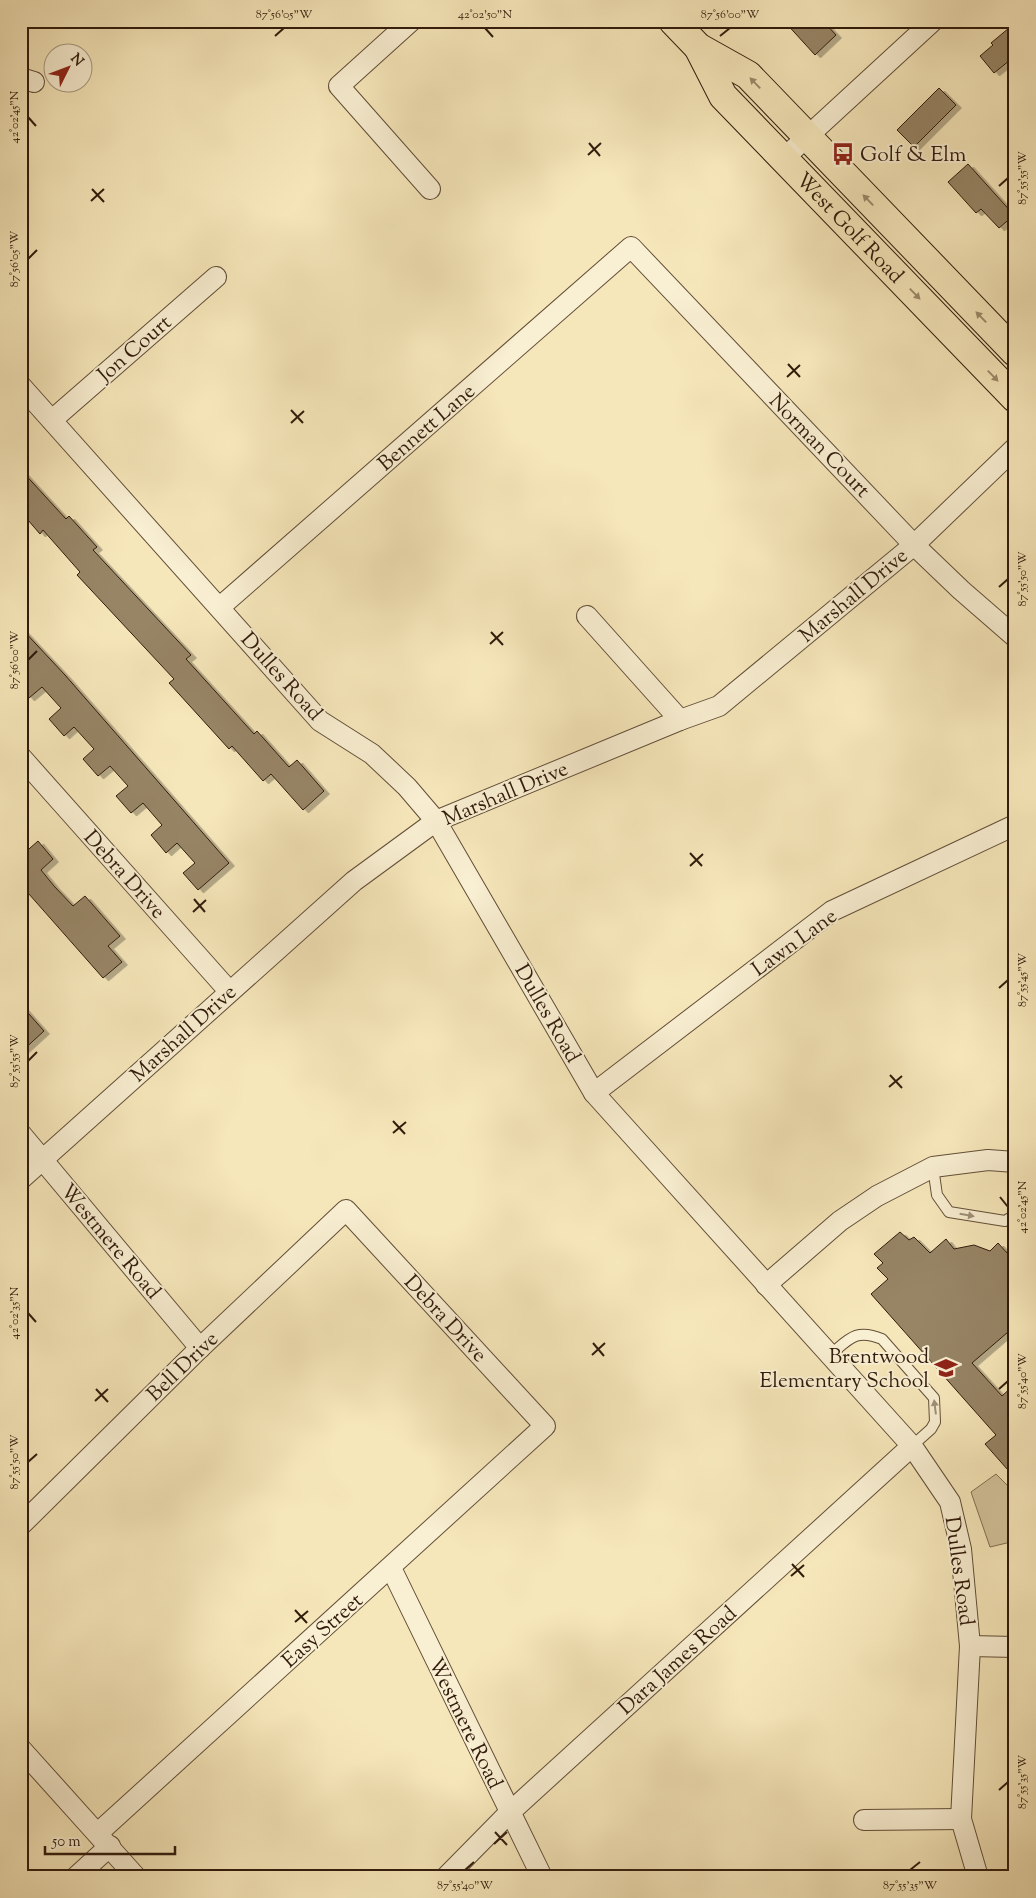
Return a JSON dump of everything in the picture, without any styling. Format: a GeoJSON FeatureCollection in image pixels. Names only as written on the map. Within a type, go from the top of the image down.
{"type":"FeatureCollection","features":[{"type":"Feature","properties":{"kind":"main road","name":"West Golf Road"},"geometry":{"type":"LineString","coordinates":[[673,21],[698,47],[723,96],[1015,398]]}},
{"type":"Feature","properties":{"kind":"main road","name":"West Golf Road"},"geometry":{"type":"LineString","coordinates":[[698,47],[748,75],[1015,352]]}},
{"type":"Feature","properties":{"kind":"street"},"geometry":{"type":"LineString","coordinates":[[411,21],[339,86],[430,190]]}},
{"type":"Feature","properties":{"kind":"street"},"geometry":{"type":"LineString","coordinates":[[783,158],[933,21]]}},
{"type":"Feature","properties":{"kind":"street","name":"Norman Court"},"geometry":{"type":"LineString","coordinates":[[631,247],[914,545],[1015,638]]}},
{"type":"Feature","properties":{"kind":"street","name":"Bennett Lane"},"geometry":{"type":"LineString","coordinates":[[220,607],[631,247]]}},
{"type":"Feature","properties":{"kind":"street","name":"Jon Court"},"geometry":{"type":"LineString","coordinates":[[52,420],[216,277]]}},
{"type":"Feature","properties":{"kind":"street","name":"Dulles Road"},"geometry":{"type":"LineString","coordinates":[[21,386],[320,721],[372,754],[407,787],[436,821],[594,1093],[912,1446],[950,1502],[961,1549],[970,1646],[1015,1647]]}},
{"type":"Feature","properties":{"kind":"street","name":"Marshall Drive"},"geometry":{"type":"LineString","coordinates":[[21,1179],[354,881],[436,821],[680,720],[719,706],[914,545],[1015,448]]}},
{"type":"Feature","properties":{"kind":"street"},"geometry":{"type":"LineString","coordinates":[[587,616],[680,720]]}},
{"type":"Feature","properties":{"kind":"street","name":"Debra Drive"},"geometry":{"type":"LineString","coordinates":[[21,757],[229,991]]}},
{"type":"Feature","properties":{"kind":"street","name":"Lawn Lane"},"geometry":{"type":"LineString","coordinates":[[594,1093],[832,911],[1015,825]]}},
{"type":"Feature","properties":{"kind":"street","name":"Westmere Road"},"geometry":{"type":"LineString","coordinates":[[21,1134],[200,1348]]}},
{"type":"Feature","properties":{"kind":"street"},"geometry":{"type":"LineString","coordinates":[[766,1285],[840,1221],[877,1196],[933,1168],[988,1160],[1015,1162]]}},
{"type":"Feature","properties":{"kind":"street","name":"Debra Drive"},"geometry":{"type":"LineString","coordinates":[[346,1210],[545,1426]]}},
{"type":"Feature","properties":{"kind":"street","name":"Bell Drive"},"geometry":{"type":"LineString","coordinates":[[21,1525],[200,1348],[346,1210]]}},
{"type":"Feature","properties":{"kind":"street","name":"Easy Street"},"geometry":{"type":"LineString","coordinates":[[76,1877],[104,1840],[391,1568],[545,1426]]}},
{"type":"Feature","properties":{"kind":"street","name":"Dara James Road"},"geometry":{"type":"LineString","coordinates":[[446,1877],[510,1813],[912,1446]]}},
{"type":"Feature","properties":{"kind":"street","name":"Westmere Road"},"geometry":{"type":"LineString","coordinates":[[391,1568],[542,1877]]}},
{"type":"Feature","properties":{"kind":"street"},"geometry":{"type":"LineString","coordinates":[[970,1646],[961,1819],[978,1877]]}},
{"type":"Feature","properties":{"kind":"street"},"geometry":{"type":"LineString","coordinates":[[21,1749],[136,1877]]}},
{"type":"Feature","properties":{"kind":"street"},"geometry":{"type":"LineString","coordinates":[[864,1820],[961,1819]]}},
{"type":"Feature","properties":{"kind":"lane"},"geometry":{"type":"LineString","coordinates":[[933,1168],[937,1195],[949,1212],[1005,1221],[1015,1215]]}},
{"type":"Feature","properties":{"kind":"lane"},"geometry":{"type":"LineString","coordinates":[[830,1355],[852,1337],[860,1334],[882,1339],[934,1398],[935,1422],[931,1429],[912,1446]]}},
{"type":"Feature","properties":{"kind":"shaded area"},"geometry":{"type":"Polygon","coordinates":[[[996,1474],[1015,1493],[1015,1541],[990,1547],[971,1492],[996,1474]]]}},
{"type":"Feature","properties":{"kind":"building"},"geometry":{"type":"Polygon","coordinates":[[[784,21],[823,21],[836,35],[815,55],[784,21]]]}},
{"type":"Feature","properties":{"kind":"building"},"geometry":{"type":"Polygon","coordinates":[[[1015,23],[1015,56],[994,73],[980,56],[993,45],[991,43],[1015,23]]]}},
{"type":"Feature","properties":{"kind":"building"},"geometry":{"type":"Polygon","coordinates":[[[939,88],[956,105],[914,147],[897,130],[939,88]]]}},
{"type":"Feature","properties":{"kind":"building"},"geometry":{"type":"Polygon","coordinates":[[[968,164],[1014,215],[999,228],[981,209],[976,213],[948,182],[968,164]]]}},
{"type":"Feature","properties":{"kind":"building"},"geometry":{"type":"Polygon","coordinates":[[[21,470],[66,519],[69,516],[97,547],[93,550],[191,655],[186,659],[254,734],[257,731],[289,767],[297,760],[324,791],[303,810],[271,774],[263,781],[232,746],[229,749],[169,683],[174,679],[77,575],[80,572],[43,530],[40,534],[21,512],[21,470]]]}},
{"type":"Feature","properties":{"kind":"building"},"geometry":{"type":"Polygon","coordinates":[[[21,628],[65,675],[229,863],[198,890],[183,873],[195,863],[177,843],[166,853],[151,835],[162,825],[143,803],[131,813],[116,796],[128,786],[110,766],[98,776],[83,759],[94,749],[74,727],[64,736],[49,719],[61,708],[42,687],[29,698],[21,689],[21,628]]]}},
{"type":"Feature","properties":{"kind":"building"},"geometry":{"type":"Polygon","coordinates":[[[38,841],[53,859],[41,870],[54,886],[73,906],[85,896],[120,936],[108,946],[122,962],[103,978],[21,885],[21,856],[38,841]]]}},
{"type":"Feature","properties":{"kind":"building"},"geometry":{"type":"Polygon","coordinates":[[[21,1005],[44,1031],[21,1052],[21,1005]]]}},
{"type":"Feature","properties":{"kind":"building"},"geometry":{"type":"Polygon","coordinates":[[[900,1232],[909,1240],[914,1237],[930,1253],[946,1239],[954,1249],[974,1245],[990,1251],[998,1243],[1008,1254],[1015,1247],[1015,1326],[972,1363],[1002,1396],[1015,1384],[1015,1478],[985,1444],[996,1435],[871,1294],[888,1279],[877,1268],[883,1263],[874,1254],[900,1232]]]}},
{"type":"Feature","properties":{"kind":"place","name":"Golf & Elm"},"geometry":{"type":"Point","coordinates":[843,154]}},
{"type":"Feature","properties":{"kind":"place","name":"Brentwood Elementary School"},"geometry":{"type":"Point","coordinates":[946,1368]}}]}
